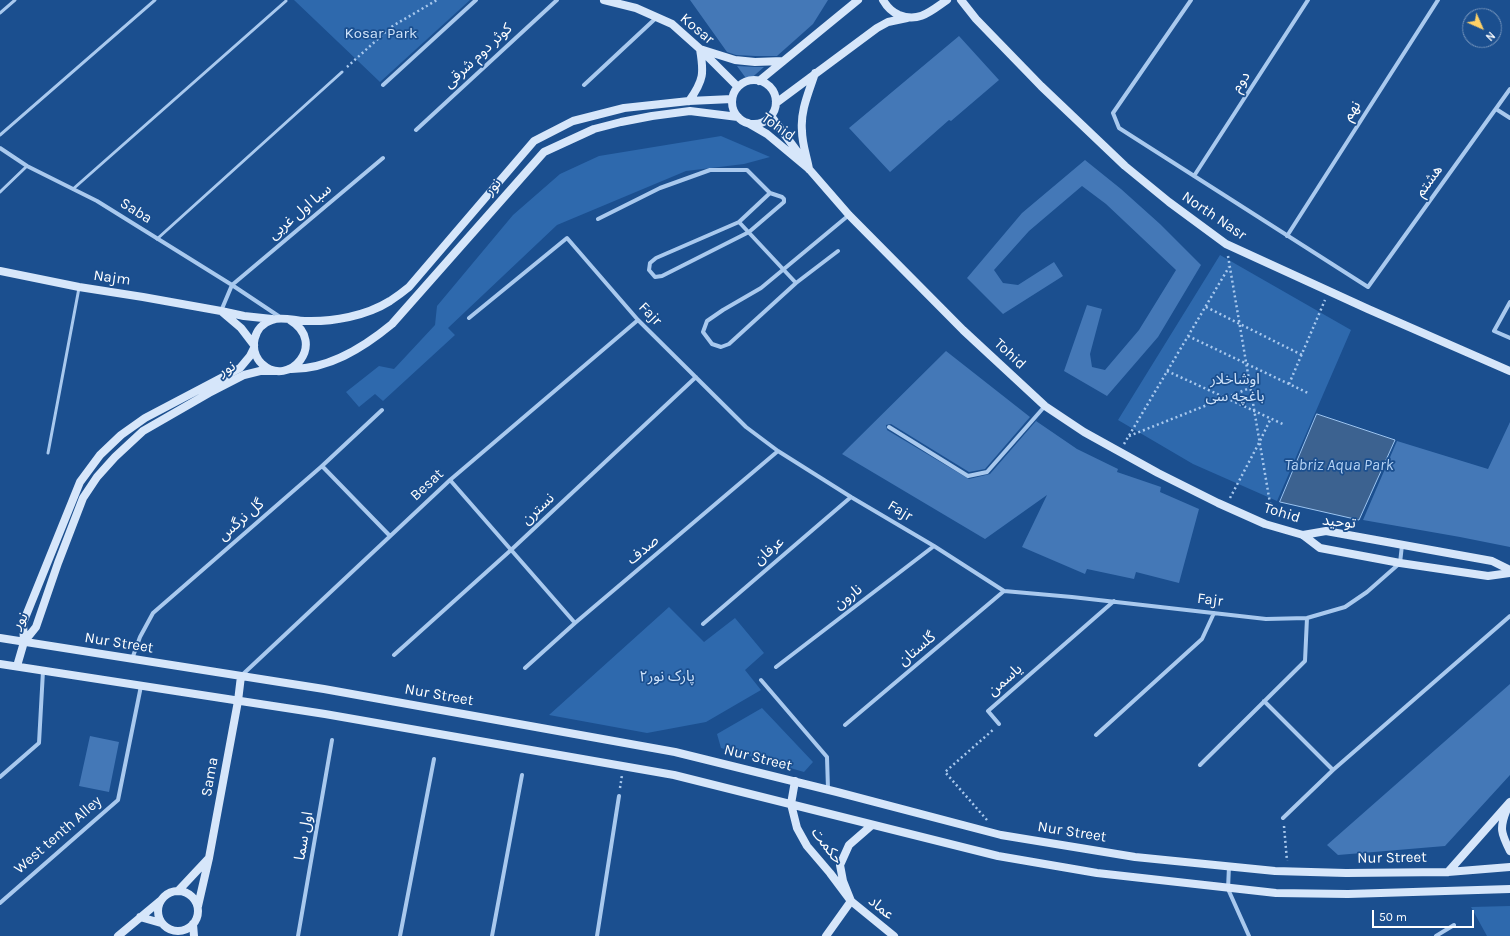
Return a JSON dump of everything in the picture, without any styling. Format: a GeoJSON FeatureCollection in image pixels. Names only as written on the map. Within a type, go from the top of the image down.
{"type":"FeatureCollection","features":[{"type":"Feature","properties":{"kind":"main road","name":"Kosar"},"geometry":{"type":"LineString","coordinates":[[604,0],[613,1],[636,8],[672,24],[700,49],[738,87]]}},
{"type":"Feature","properties":{"kind":"main road"},"geometry":{"type":"LineString","coordinates":[[759,81],[843,14],[858,0]]}},
{"type":"Feature","properties":{"kind":"main road"},"geometry":{"type":"LineString","coordinates":[[883,0],[886,6],[895,13],[907,18]]}},
{"type":"Feature","properties":{"kind":"main road"},"geometry":{"type":"LineString","coordinates":[[776,103],[770,86],[759,81],[748,81],[738,87],[732,99],[734,112],[738,117],[748,124],[764,122],[771,116],[776,103],[877,28],[888,22],[907,18],[917,18],[927,14],[947,0]]}},
{"type":"Feature","properties":{"kind":"main road","name":"North Nasr"},"geometry":{"type":"LineString","coordinates":[[961,0],[976,19],[1041,86],[1125,166],[1169,202],[1226,244],[1510,371]]}},
{"type":"Feature","properties":{"kind":"main road"},"geometry":{"type":"LineString","coordinates":[[689,101],[697,90],[702,78],[703,68],[700,49],[735,60],[754,62],[783,61]]}},
{"type":"Feature","properties":{"kind":"main road"},"geometry":{"type":"LineString","coordinates":[[809,169],[802,132],[802,117],[804,105],[816,73]]}},
{"type":"Feature","properties":{"kind":"main road","name":"نور"},"geometry":{"type":"LineString","coordinates":[[221,311],[244,316],[320,321],[356,315],[389,302],[409,287],[534,142],[573,121],[616,110],[689,101],[732,99]]}},
{"type":"Feature","properties":{"kind":"main road","name":"نور"},"geometry":{"type":"LineString","coordinates":[[24,642],[36,627],[58,563],[83,498],[97,477],[115,456],[143,431],[244,375],[260,371],[308,368],[322,365],[365,344],[392,324],[544,152],[594,129],[652,116],[690,111],[738,117]]}},
{"type":"Feature","properties":{"kind":"main road"},"geometry":{"type":"LineString","coordinates":[[771,116],[809,169]]}},
{"type":"Feature","properties":{"kind":"main road","name":"Tohid"},"geometry":{"type":"LineString","coordinates":[[748,124],[767,134],[809,169],[849,215],[963,330],[1045,406],[1084,432],[1158,473],[1265,524],[1304,535]]}},
{"type":"Feature","properties":{"kind":"main road","name":"Najm"},"geometry":{"type":"LineString","coordinates":[[0,271],[79,287],[221,311]]}},
{"type":"Feature","properties":{"kind":"main road"},"geometry":{"type":"LineString","coordinates":[[221,311],[242,328],[254,346]]}},
{"type":"Feature","properties":{"kind":"main road"},"geometry":{"type":"LineString","coordinates":[[283,319],[296,324],[302,330],[305,337],[305,353],[296,366],[284,370],[271,369],[263,364],[257,357],[254,346],[254,338],[258,330],[265,323],[283,319]]}},
{"type":"Feature","properties":{"kind":"main road","name":"نور"},"geometry":{"type":"LineString","coordinates":[[24,642],[23,623],[77,489],[80,482],[100,455],[120,435],[145,418],[240,368],[250,356],[254,346]]}},
{"type":"Feature","properties":{"kind":"main road","name":"توحید"},"geometry":{"type":"LineString","coordinates":[[1304,535],[1326,531],[1492,561],[1510,570]]}},
{"type":"Feature","properties":{"kind":"main road","name":"توحید"},"geometry":{"type":"LineString","coordinates":[[1304,535],[1320,548],[1400,563],[1488,576],[1510,573]]}},
{"type":"Feature","properties":{"kind":"main road","name":"Nur Street"},"geometry":{"type":"LineString","coordinates":[[0,638],[324,689],[675,752],[828,789],[1001,835],[1136,857],[1288,872],[1448,872],[1510,867]]}},
{"type":"Feature","properties":{"kind":"main road"},"geometry":{"type":"LineString","coordinates":[[17,666],[24,642]]}},
{"type":"Feature","properties":{"kind":"main road"},"geometry":{"type":"LineString","coordinates":[[0,664],[337,716],[674,775],[998,856],[1098,873],[1228,889],[1276,893],[1348,894],[1510,889]]}},
{"type":"Feature","properties":{"kind":"main road","name":"Sama"},"geometry":{"type":"LineString","coordinates":[[198,906],[209,858],[238,701],[241,676]]}},
{"type":"Feature","properties":{"kind":"main road"},"geometry":{"type":"LineString","coordinates":[[790,804],[795,782]]}},
{"type":"Feature","properties":{"kind":"main road"},"geometry":{"type":"LineString","coordinates":[[1510,802],[1501,822],[1503,837],[1510,851]]}},
{"type":"Feature","properties":{"kind":"main road"},"geometry":{"type":"LineString","coordinates":[[1448,872],[1510,802]]}},
{"type":"Feature","properties":{"kind":"main road","name":"حکمت"},"geometry":{"type":"LineString","coordinates":[[790,804],[797,828],[806,846],[830,873],[851,901]]}},
{"type":"Feature","properties":{"kind":"main road","name":"حکمت"},"geometry":{"type":"LineString","coordinates":[[851,901],[843,881],[840,865],[849,845],[872,825]]}},
{"type":"Feature","properties":{"kind":"main road"},"geometry":{"type":"LineString","coordinates":[[178,891],[209,858]]}},
{"type":"Feature","properties":{"kind":"main road"},"geometry":{"type":"LineString","coordinates":[[118,936],[140,917],[172,892],[184,892],[190,895],[198,906],[197,919],[193,924],[183,931],[174,933],[161,923],[140,917]]}},
{"type":"Feature","properties":{"kind":"main road"},"geometry":{"type":"LineString","coordinates":[[161,900],[158,911],[161,923]]}},
{"type":"Feature","properties":{"kind":"main road"},"geometry":{"type":"LineString","coordinates":[[826,936],[851,901]]}},
{"type":"Feature","properties":{"kind":"main road","name":"عماد"},"geometry":{"type":"LineString","coordinates":[[851,901],[894,936]]}},
{"type":"Feature","properties":{"kind":"main road"},"geometry":{"type":"LineString","coordinates":[[193,924],[194,936]]}},
{"type":"Feature","properties":{"kind":"street"},"geometry":{"type":"LineString","coordinates":[[383,85],[476,0]]}},
{"type":"Feature","properties":{"kind":"street","name":"کوثر دوم شرقی"},"geometry":{"type":"LineString","coordinates":[[416,130],[557,0]]}},
{"type":"Feature","properties":{"kind":"street"},"geometry":{"type":"LineString","coordinates":[[1191,0],[1113,113],[1119,128],[1287,236]]}},
{"type":"Feature","properties":{"kind":"street","name":"دوم"},"geometry":{"type":"LineString","coordinates":[[1194,176],[1308,0]]}},
{"type":"Feature","properties":{"kind":"street","name":"نهم"},"geometry":{"type":"LineString","coordinates":[[1287,236],[1438,0]]}},
{"type":"Feature","properties":{"kind":"street"},"geometry":{"type":"LineString","coordinates":[[584,85],[657,17]]}},
{"type":"Feature","properties":{"kind":"street","name":"هشتم"},"geometry":{"type":"LineString","coordinates":[[1287,236],[1368,287],[1510,89]]}},
{"type":"Feature","properties":{"kind":"street"},"geometry":{"type":"LineString","coordinates":[[1496,109],[1510,118]]}},
{"type":"Feature","properties":{"kind":"street","name":"Saba"},"geometry":{"type":"LineString","coordinates":[[0,148],[27,166],[97,201],[232,285],[283,319]]}},
{"type":"Feature","properties":{"kind":"street","name":"سبا اول غربی"},"geometry":{"type":"LineString","coordinates":[[232,285],[383,158]]}},
{"type":"Feature","properties":{"kind":"street"},"geometry":{"type":"LineString","coordinates":[[598,219],[660,188],[710,170],[746,170],[770,193],[784,199],[784,202],[749,232],[662,276],[655,277],[649,270],[650,263],[656,258],[739,222],[770,193]]}},
{"type":"Feature","properties":{"kind":"street"},"geometry":{"type":"LineString","coordinates":[[838,251],[796,283],[729,344],[721,347],[712,344],[703,332],[707,321],[761,288],[849,215]]}},
{"type":"Feature","properties":{"kind":"street"},"geometry":{"type":"LineString","coordinates":[[739,222],[796,283]]}},
{"type":"Feature","properties":{"kind":"street","name":"Fajr"},"geometry":{"type":"LineString","coordinates":[[469,318],[567,238],[638,320],[746,427],[778,451],[851,497],[934,546],[1004,591],[1266,619],[1307,618],[1345,607],[1367,592],[1400,563]]}},
{"type":"Feature","properties":{"kind":"street"},"geometry":{"type":"LineString","coordinates":[[221,311],[232,285]]}},
{"type":"Feature","properties":{"kind":"street"},"geometry":{"type":"LineString","coordinates":[[1510,302],[1494,330],[1510,338]]}},
{"type":"Feature","properties":{"kind":"street","name":"Besat"},"geometry":{"type":"LineString","coordinates":[[241,676],[450,480],[638,320]]}},
{"type":"Feature","properties":{"kind":"street","name":"نسترن"},"geometry":{"type":"LineString","coordinates":[[394,655],[511,550],[696,377]]}},
{"type":"Feature","properties":{"kind":"street"},"geometry":{"type":"LineString","coordinates":[[889,427],[968,476],[987,472],[1045,406]]}},
{"type":"Feature","properties":{"kind":"street","name":"گل نرگس"},"geometry":{"type":"LineString","coordinates":[[132,659],[140,637],[153,614],[322,466],[382,410]]}},
{"type":"Feature","properties":{"kind":"street","name":"صدف"},"geometry":{"type":"LineString","coordinates":[[525,668],[778,451]]}},
{"type":"Feature","properties":{"kind":"street"},"geometry":{"type":"LineString","coordinates":[[322,466],[390,536]]}},
{"type":"Feature","properties":{"kind":"street"},"geometry":{"type":"LineString","coordinates":[[450,480],[576,623]]}},
{"type":"Feature","properties":{"kind":"street","name":"عرفان"},"geometry":{"type":"LineString","coordinates":[[703,624],[851,497]]}},
{"type":"Feature","properties":{"kind":"street"},"geometry":{"type":"LineString","coordinates":[[1400,563],[1402,545]]}},
{"type":"Feature","properties":{"kind":"street","name":"نارون"},"geometry":{"type":"LineString","coordinates":[[776,667],[934,546]]}},
{"type":"Feature","properties":{"kind":"street","name":"گلستان"},"geometry":{"type":"LineString","coordinates":[[845,725],[1004,591]]}},
{"type":"Feature","properties":{"kind":"street","name":"یاسمن"},"geometry":{"type":"LineString","coordinates":[[998,724],[988,711],[1114,602]]}},
{"type":"Feature","properties":{"kind":"street"},"geometry":{"type":"LineString","coordinates":[[1096,735],[1202,639],[1214,613]]}},
{"type":"Feature","properties":{"kind":"street"},"geometry":{"type":"LineString","coordinates":[[1283,818],[1333,770],[1510,616]]}},
{"type":"Feature","properties":{"kind":"street"},"geometry":{"type":"LineString","coordinates":[[1200,765],[1305,661],[1307,618]]}},
{"type":"Feature","properties":{"kind":"street"},"geometry":{"type":"LineString","coordinates":[[0,777],[39,743],[44,670]]}},
{"type":"Feature","properties":{"kind":"street"},"geometry":{"type":"LineString","coordinates":[[761,680],[827,757],[828,789]]}},
{"type":"Feature","properties":{"kind":"street","name":"West tenth Alley"},"geometry":{"type":"LineString","coordinates":[[0,903],[118,800],[141,686]]}},
{"type":"Feature","properties":{"kind":"street"},"geometry":{"type":"LineString","coordinates":[[1264,701],[1333,770]]}},
{"type":"Feature","properties":{"kind":"street","name":"اول سما"},"geometry":{"type":"LineString","coordinates":[[298,936],[332,740]]}},
{"type":"Feature","properties":{"kind":"street"},"geometry":{"type":"LineString","coordinates":[[400,936],[434,759]]}},
{"type":"Feature","properties":{"kind":"street"},"geometry":{"type":"LineString","coordinates":[[492,936],[522,775]]}},
{"type":"Feature","properties":{"kind":"street"},"geometry":{"type":"LineString","coordinates":[[597,936],[619,796]]}},
{"type":"Feature","properties":{"kind":"street"},"geometry":{"type":"LineString","coordinates":[[1229,866],[1228,889],[1249,936]]}},
{"type":"Feature","properties":{"kind":"street"},"geometry":{"type":"LineString","coordinates":[[1436,936],[1454,925]]}},
{"type":"Feature","properties":{"kind":"lane"},"geometry":{"type":"LineString","coordinates":[[0,13],[15,0]]}},
{"type":"Feature","properties":{"kind":"lane"},"geometry":{"type":"LineString","coordinates":[[0,136],[155,0]]}},
{"type":"Feature","properties":{"kind":"lane"},"geometry":{"type":"LineString","coordinates":[[73,189],[286,1]]}},
{"type":"Feature","properties":{"kind":"lane"},"geometry":{"type":"LineString","coordinates":[[156,238],[342,72]]}},
{"type":"Feature","properties":{"kind":"lane"},"geometry":{"type":"LineString","coordinates":[[0,192],[27,166]]}},
{"type":"Feature","properties":{"kind":"lane"},"geometry":{"type":"LineString","coordinates":[[48,453],[79,287]]}},
{"type":"Feature","properties":{"kind":"path"},"geometry":{"type":"LineString","coordinates":[[342,72],[391,27],[437,0]]}},
{"type":"Feature","properties":{"kind":"path"},"geometry":{"type":"LineString","coordinates":[[1226,244],[1274,526]]}},
{"type":"Feature","properties":{"kind":"path"},"geometry":{"type":"LineString","coordinates":[[1120,452],[1128,436],[1229,267]]}},
{"type":"Feature","properties":{"kind":"path"},"geometry":{"type":"LineString","coordinates":[[1290,384],[1329,291]]}},
{"type":"Feature","properties":{"kind":"path"},"geometry":{"type":"LineString","coordinates":[[1206,307],[1302,354]]}},
{"type":"Feature","properties":{"kind":"path"},"geometry":{"type":"LineString","coordinates":[[1188,336],[1308,393]]}},
{"type":"Feature","properties":{"kind":"path"},"geometry":{"type":"LineString","coordinates":[[1167,371],[1285,425]]}},
{"type":"Feature","properties":{"kind":"path"},"geometry":{"type":"LineString","coordinates":[[1128,436],[1250,388]]}},
{"type":"Feature","properties":{"kind":"path"},"geometry":{"type":"LineString","coordinates":[[1225,506],[1260,443],[1271,418]]}},
{"type":"Feature","properties":{"kind":"path"},"geometry":{"type":"LineString","coordinates":[[998,724],[945,772],[1001,835]]}},
{"type":"Feature","properties":{"kind":"path"},"geometry":{"type":"LineString","coordinates":[[619,796],[624,766]]}},
{"type":"Feature","properties":{"kind":"path"},"geometry":{"type":"LineString","coordinates":[[1283,818],[1288,872]]}},
{"type":"Feature","properties":{"kind":"green space","name":"Kosar Park"},"geometry":{"type":"Polygon","coordinates":[[[294,0],[470,0],[380,82],[294,0]]]}},
{"type":"Feature","properties":{"kind":"green space"},"geometry":{"type":"Polygon","coordinates":[[[721,136],[770,157],[744,164],[686,171],[557,225],[448,328],[455,335],[383,401],[375,394],[359,407],[346,392],[379,366],[394,369],[435,325],[437,306],[513,215],[560,174],[599,156],[721,136]]]}},
{"type":"Feature","properties":{"kind":"green space","name":"اوشاخلار باغچه سی"},"geometry":{"type":"Polygon","coordinates":[[[1220,255],[1351,330],[1277,501],[1193,464],[1118,420],[1220,255]]]}},
{"type":"Feature","properties":{"kind":"green space","name":"پارک نور۲"},"geometry":{"type":"Polygon","coordinates":[[[669,607],[704,642],[735,618],[764,653],[745,670],[761,690],[706,722],[647,733],[549,715],[669,607]]]}},
{"type":"Feature","properties":{"kind":"green space"},"geometry":{"type":"Polygon","coordinates":[[[762,708],[813,762],[804,772],[721,748],[717,734],[762,708]]]}},
{"type":"Feature","properties":{"kind":"green space"},"geometry":{"type":"Polygon","coordinates":[[[1510,906],[1510,936],[1487,936],[1471,907],[1510,906]]]}},
{"type":"Feature","properties":{"kind":"water","name":"Tabriz Aqua Park"},"geometry":{"type":"Polygon","coordinates":[[[1317,414],[1395,440],[1359,520],[1280,502],[1317,414]]]}},
{"type":"Feature","properties":{"kind":"building"},"geometry":{"type":"Polygon","coordinates":[[[690,0],[828,0],[813,24],[777,56],[755,56],[736,55],[727,52],[690,0]]]}},
{"type":"Feature","properties":{"kind":"building"},"geometry":{"type":"Polygon","coordinates":[[[959,36],[999,80],[951,121],[949,120],[890,172],[849,128],[959,36]]]}},
{"type":"Feature","properties":{"kind":"building"},"geometry":{"type":"Polygon","coordinates":[[[737,66],[755,67],[764,67],[748,81],[737,66]]]}},
{"type":"Feature","properties":{"kind":"building"},"geometry":{"type":"Polygon","coordinates":[[[1085,160],[1121,189],[1160,224],[1201,265],[1158,337],[1107,396],[1064,371],[1087,305],[1102,309],[1090,354],[1092,367],[1105,370],[1139,330],[1176,270],[1106,204],[1082,186],[1029,231],[994,270],[1003,283],[1018,285],[1054,262],[1063,276],[1003,314],[967,278],[1022,213],[1085,160]]]}},
{"type":"Feature","properties":{"kind":"building"},"geometry":{"type":"Polygon","coordinates":[[[946,351],[1030,417],[985,469],[969,472],[891,424],[886,425],[887,430],[969,479],[990,474],[1036,421],[1077,449],[1118,469],[1117,472],[1161,487],[1160,492],[1199,509],[1179,583],[1136,572],[1134,579],[1087,569],[1085,574],[1022,547],[1047,495],[985,539],[842,454],[946,351]]]}},
{"type":"Feature","properties":{"kind":"building"},"geometry":{"type":"Polygon","coordinates":[[[1510,422],[1510,547],[1363,520],[1397,441],[1488,469],[1510,422]]]}},
{"type":"Feature","properties":{"kind":"building"},"geometry":{"type":"Polygon","coordinates":[[[1510,684],[1510,775],[1445,846],[1338,855],[1327,845],[1510,684]]]}},
{"type":"Feature","properties":{"kind":"building"},"geometry":{"type":"Polygon","coordinates":[[[90,736],[119,742],[109,792],[79,786],[90,736]]]}}]}
